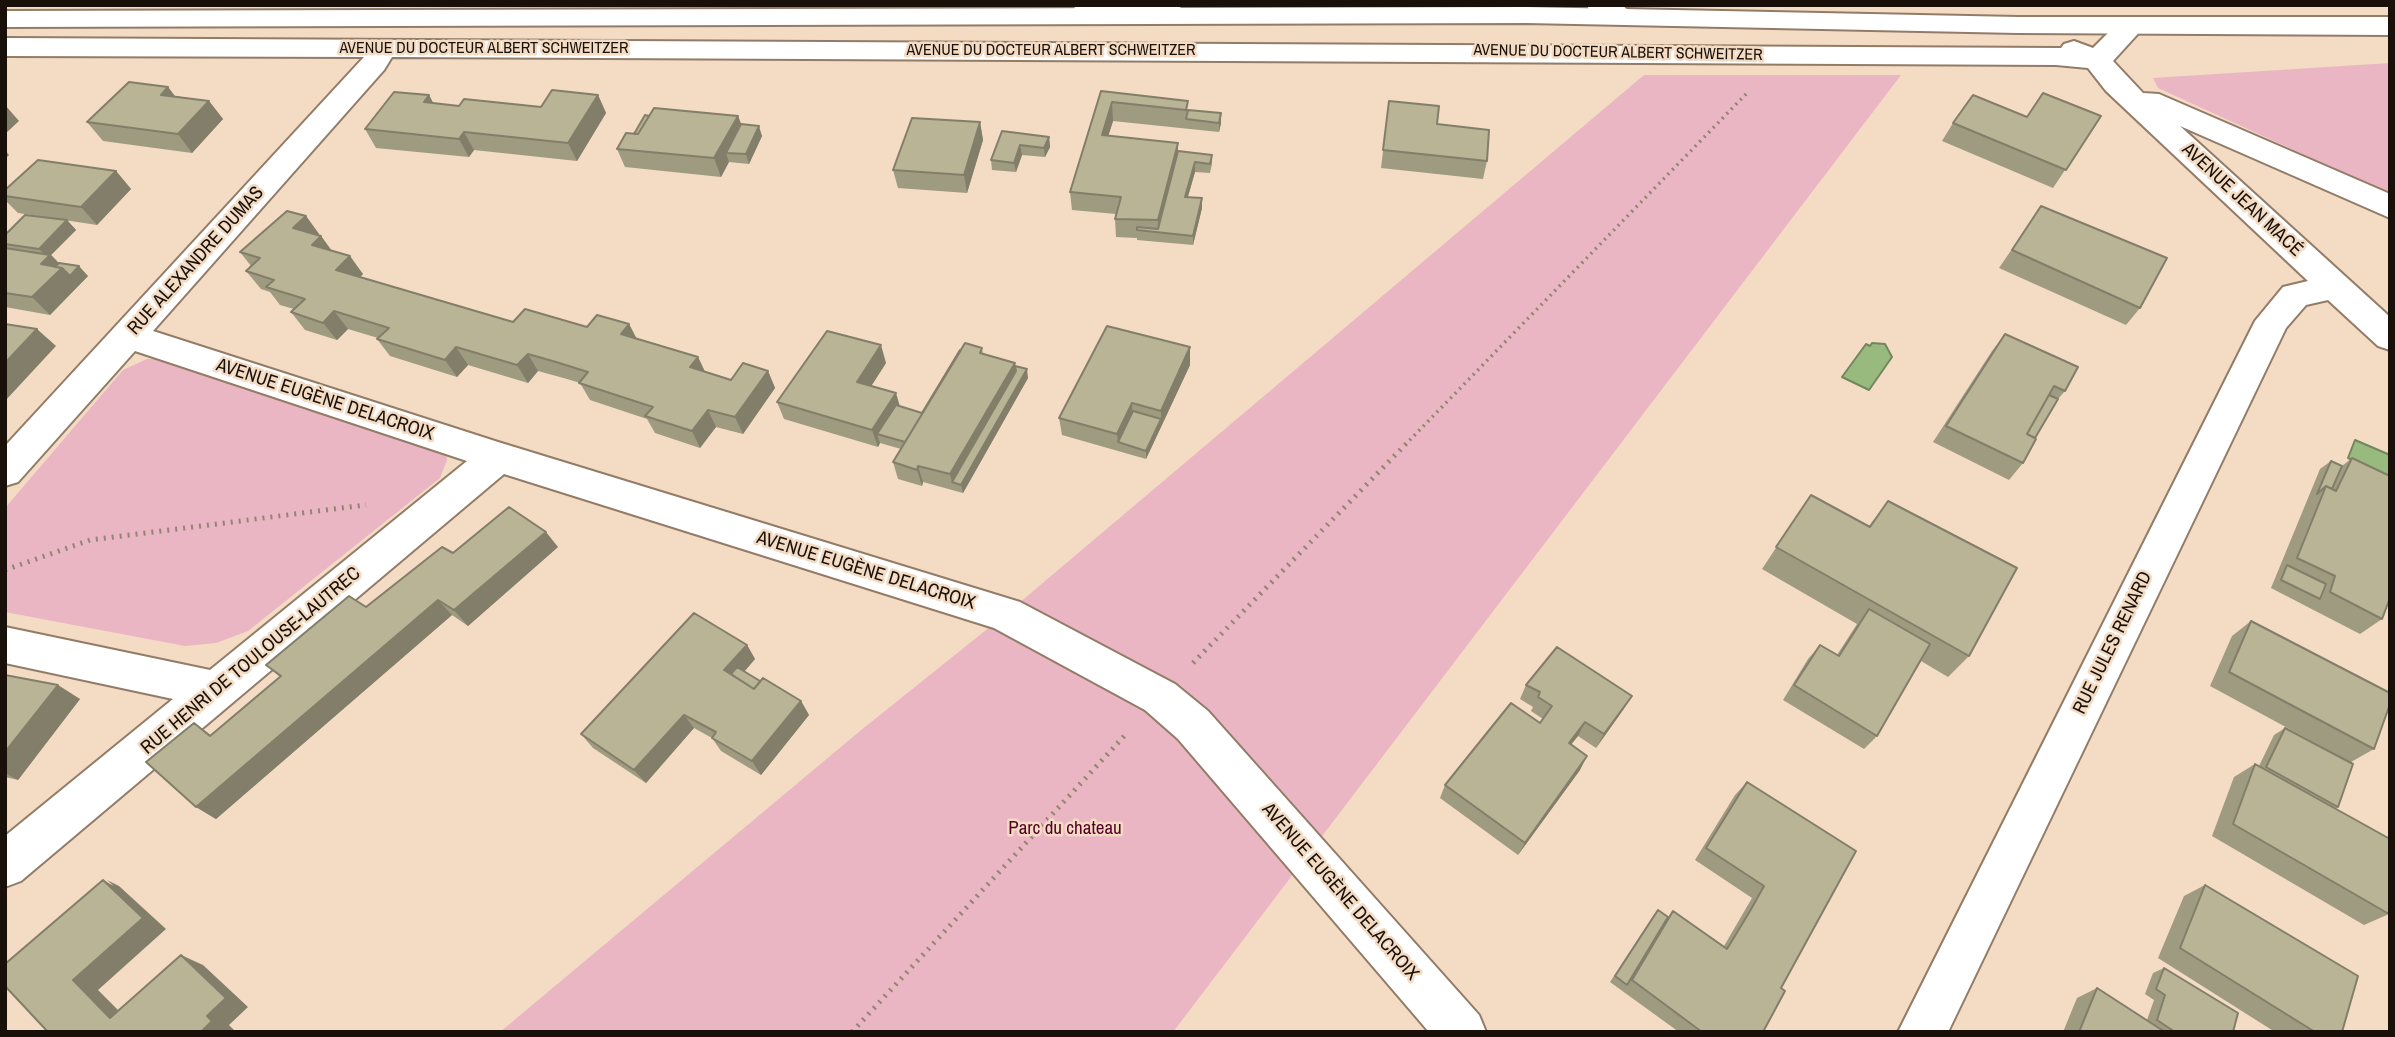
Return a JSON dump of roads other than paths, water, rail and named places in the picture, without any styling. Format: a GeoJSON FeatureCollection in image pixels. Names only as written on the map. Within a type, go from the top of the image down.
{"type":"FeatureCollection","features":[{"type":"Feature","properties":{"kind":"street"},"geometry":{"type":"LineString","coordinates":[[1062,15],[1168,5]]}},
{"type":"Feature","properties":{"kind":"street"},"geometry":{"type":"LineString","coordinates":[[5,19],[1611,10],[2018,25],[2390,26]]}},
{"type":"Feature","properties":{"kind":"street"},"geometry":{"type":"LineString","coordinates":[[2097,60],[2150,11],[2390,10]]}},
{"type":"Feature","properties":{"kind":"street","name":"AVENUE JEAN MACÉ"},"geometry":{"type":"LineString","coordinates":[[2018,25],[2097,60],[2116,83],[2390,337]]}},
{"type":"Feature","properties":{"kind":"street","name":"AVENUE DU DOCTEUR ALBERT SCHWEITZER"},"geometry":{"type":"LineString","coordinates":[[5,47],[2056,56],[2097,60]]}},
{"type":"Feature","properties":{"kind":"street","name":"RUE ALEXANDRE DUMAS"},"geometry":{"type":"LineString","coordinates":[[5,471],[374,64],[383,49]]}},
{"type":"Feature","properties":{"kind":"street"},"geometry":{"type":"LineString","coordinates":[[2125,90],[2390,207]]}},
{"type":"Feature","properties":{"kind":"street","name":"RUE JULES RENARD"},"geometry":{"type":"LineString","coordinates":[[1922,1032],[2272,321],[2295,296],[2335,286]]}},
{"type":"Feature","properties":{"kind":"street","name":"AVENUE EUGÈNE DELACROIX"},"geometry":{"type":"LineString","coordinates":[[129,335],[498,457],[1006,614],[1160,697],[1193,725],[1462,1032]]}},
{"type":"Feature","properties":{"kind":"street","name":"RUE HENRI DE TOULOUSE-LAUTREC"},"geometry":{"type":"LineString","coordinates":[[5,865],[498,457]]}},
{"type":"Feature","properties":{"kind":"street"},"geometry":{"type":"LineString","coordinates":[[5,645],[217,690]]}},
{"type":"Feature","properties":{"kind":"park label","name":"Parc du chateau"},"geometry":{"type":"Point","coordinates":[1065,829]}}]}
